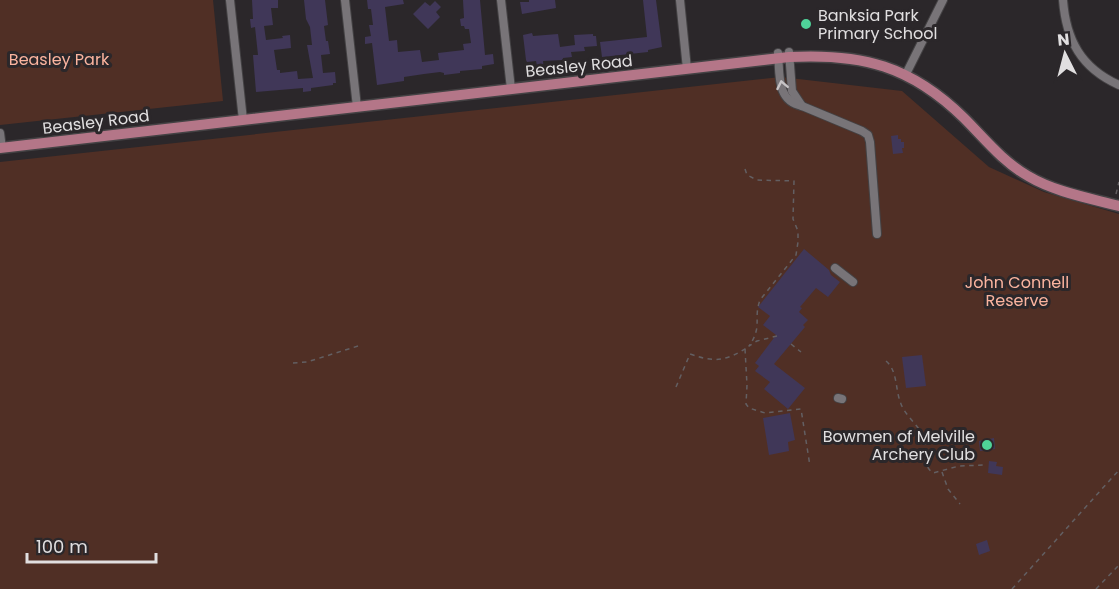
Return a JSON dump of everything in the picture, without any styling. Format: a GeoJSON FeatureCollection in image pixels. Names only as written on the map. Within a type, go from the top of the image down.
{"type":"FeatureCollection","features":[{"type":"Feature","properties":{"kind":"main road","name":"Beasley Road"},"geometry":{"type":"LineString","coordinates":[[1,142],[687,67],[813,50],[845,51],[890,61],[907,72],[954,109],[1010,164],[1029,177],[1046,185],[1119,206]]}},
{"type":"Feature","properties":{"kind":"main road","name":"Beasley Road"},"geometry":{"type":"LineString","coordinates":[[907,72],[932,83],[959,104],[1010,155],[1027,168],[1049,179],[1117,197]]}},
{"type":"Feature","properties":{"kind":"street"},"geometry":{"type":"LineString","coordinates":[[230,0],[243,117]]}},
{"type":"Feature","properties":{"kind":"street"},"geometry":{"type":"LineString","coordinates":[[345,0],[357,104]]}},
{"type":"Feature","properties":{"kind":"street"},"geometry":{"type":"LineString","coordinates":[[501,0],[511,86]]}},
{"type":"Feature","properties":{"kind":"street"},"geometry":{"type":"LineString","coordinates":[[680,0],[687,67]]}},
{"type":"Feature","properties":{"kind":"street"},"geometry":{"type":"LineString","coordinates":[[907,72],[943,0]]}},
{"type":"Feature","properties":{"kind":"street"},"geometry":{"type":"LineString","coordinates":[[1063,0],[1065,22],[1073,44],[1085,62],[1097,73],[1119,85]]}},
{"type":"Feature","properties":{"kind":"street"},"geometry":{"type":"LineString","coordinates":[[783,55],[792,91],[802,106],[868,135],[877,234]]}},
{"type":"Feature","properties":{"kind":"street"},"geometry":{"type":"LineString","coordinates":[[835,268],[853,282]]}},
{"type":"Feature","properties":{"kind":"path"},"geometry":{"type":"LineString","coordinates":[[745,169],[747,175],[757,180],[794,181],[793,219],[798,231],[796,255],[760,300],[757,309],[758,330],[749,346]]}},
{"type":"Feature","properties":{"kind":"path"},"geometry":{"type":"LineString","coordinates":[[1117,197],[1119,182]]}},
{"type":"Feature","properties":{"kind":"path"},"geometry":{"type":"LineString","coordinates":[[676,387],[690,354],[703,359],[717,360],[733,357],[757,341],[777,336]]}},
{"type":"Feature","properties":{"kind":"path"},"geometry":{"type":"LineString","coordinates":[[791,344],[801,352]]}},
{"type":"Feature","properties":{"kind":"path"},"geometry":{"type":"LineString","coordinates":[[293,363],[307,362],[358,346]]}},
{"type":"Feature","properties":{"kind":"path"},"geometry":{"type":"LineString","coordinates":[[745,349],[746,404],[749,408],[765,412],[801,409],[810,466]]}},
{"type":"Feature","properties":{"kind":"path"},"geometry":{"type":"LineString","coordinates":[[886,361],[893,368],[899,399],[905,414],[923,435],[926,465],[933,473],[960,466],[986,465]]}},
{"type":"Feature","properties":{"kind":"path"},"geometry":{"type":"LineString","coordinates":[[942,471],[948,489],[960,504]]}},
{"type":"Feature","properties":{"kind":"path"},"geometry":{"type":"LineString","coordinates":[[1012,589],[1119,471]]}},
{"type":"Feature","properties":{"kind":"path"},"geometry":{"type":"LineString","coordinates":[[1096,589],[1119,565]]}},
{"type":"Feature","properties":{"kind":"green space","name":"Beasley Park"},"geometry":{"type":"Polygon","coordinates":[[[0,0],[213,0],[223,101],[0,125],[0,0]]]}},
{"type":"Feature","properties":{"kind":"green space","name":"John Connell Reserve"},"geometry":{"type":"Polygon","coordinates":[[[781,77],[902,91],[989,167],[1044,192],[1119,214],[1119,589],[0,589],[0,162],[781,77]]]}},
{"type":"Feature","properties":{"kind":"building"},"geometry":{"type":"Polygon","coordinates":[[[252,0],[278,0],[278,8],[271,8],[273,25],[264,26],[266,40],[290,35],[291,48],[274,50],[277,70],[280,70],[280,73],[297,71],[298,79],[313,78],[307,45],[312,45],[310,27],[306,19],[304,0],[325,0],[328,25],[324,26],[330,54],[321,55],[323,73],[335,72],[336,83],[303,92],[303,88],[256,92],[253,55],[258,55],[255,27],[251,28],[250,19],[253,19],[252,0]]]}},
{"type":"Feature","properties":{"kind":"building"},"geometry":{"type":"Polygon","coordinates":[[[367,0],[403,0],[404,4],[385,7],[389,41],[397,40],[398,52],[420,50],[422,62],[439,60],[438,53],[464,50],[463,44],[471,43],[469,29],[461,26],[460,19],[464,18],[463,0],[480,0],[485,55],[493,54],[494,64],[482,66],[482,69],[460,71],[460,73],[444,75],[440,72],[404,77],[404,81],[377,85],[372,43],[365,44],[365,37],[371,36],[369,25],[373,25],[367,0]]]}},
{"type":"Feature","properties":{"kind":"building"},"geometry":{"type":"Polygon","coordinates":[[[529,0],[555,0],[556,8],[522,14],[520,2],[529,2],[529,0]]]}},
{"type":"Feature","properties":{"kind":"building"},"geometry":{"type":"Polygon","coordinates":[[[643,0],[656,0],[662,47],[648,50],[648,52],[602,57],[600,42],[647,37],[643,0]]]}},
{"type":"Feature","properties":{"kind":"building"},"geometry":{"type":"Polygon","coordinates":[[[435,1],[441,7],[436,12],[440,17],[428,29],[413,14],[425,2],[430,6],[435,1]]]}},
{"type":"Feature","properties":{"kind":"building"},"geometry":{"type":"Polygon","coordinates":[[[532,33],[533,36],[558,34],[560,47],[575,45],[574,35],[593,34],[596,36],[597,46],[584,47],[585,51],[571,52],[572,57],[563,58],[563,60],[543,61],[544,74],[539,75],[536,61],[527,62],[526,60],[523,35],[532,33]]]}},
{"type":"Feature","properties":{"kind":"building"},"geometry":{"type":"Polygon","coordinates":[[[898,135],[898,139],[904,142],[903,153],[893,154],[891,136],[898,135]]]}},
{"type":"Feature","properties":{"kind":"building"},"geometry":{"type":"Polygon","coordinates":[[[804,249],[840,282],[828,297],[816,288],[800,307],[802,308],[799,312],[808,320],[803,325],[805,327],[774,364],[805,388],[788,409],[764,389],[770,382],[755,371],[759,366],[755,363],[776,335],[763,325],[770,316],[758,307],[804,249]]]}},
{"type":"Feature","properties":{"kind":"building"},"geometry":{"type":"Polygon","coordinates":[[[922,355],[926,386],[906,388],[902,357],[922,355]]]}},
{"type":"Feature","properties":{"kind":"building"},"geometry":{"type":"Polygon","coordinates":[[[790,413],[795,440],[788,442],[789,451],[769,455],[763,418],[790,413]]]}},
{"type":"Feature","properties":{"kind":"building","name":"Bowmen of Melville Archery Club"},"geometry":{"type":"Polygon","coordinates":[[[994,438],[995,449],[980,451],[979,441],[994,438]]]}},
{"type":"Feature","properties":{"kind":"building"},"geometry":{"type":"Polygon","coordinates":[[[989,461],[997,462],[996,466],[1003,467],[1002,475],[988,473],[989,461]]]}},
{"type":"Feature","properties":{"kind":"building"},"geometry":{"type":"Polygon","coordinates":[[[987,540],[990,551],[979,555],[976,544],[987,540]]]}},
{"type":"Feature","properties":{"kind":"place","name":"Banksia Park Primary School"},"geometry":{"type":"Point","coordinates":[806,24]}},
{"type":"Feature","properties":{"kind":"place","name":"Bowmen of Melville Archery Club"},"geometry":{"type":"Point","coordinates":[987,445]}}]}
